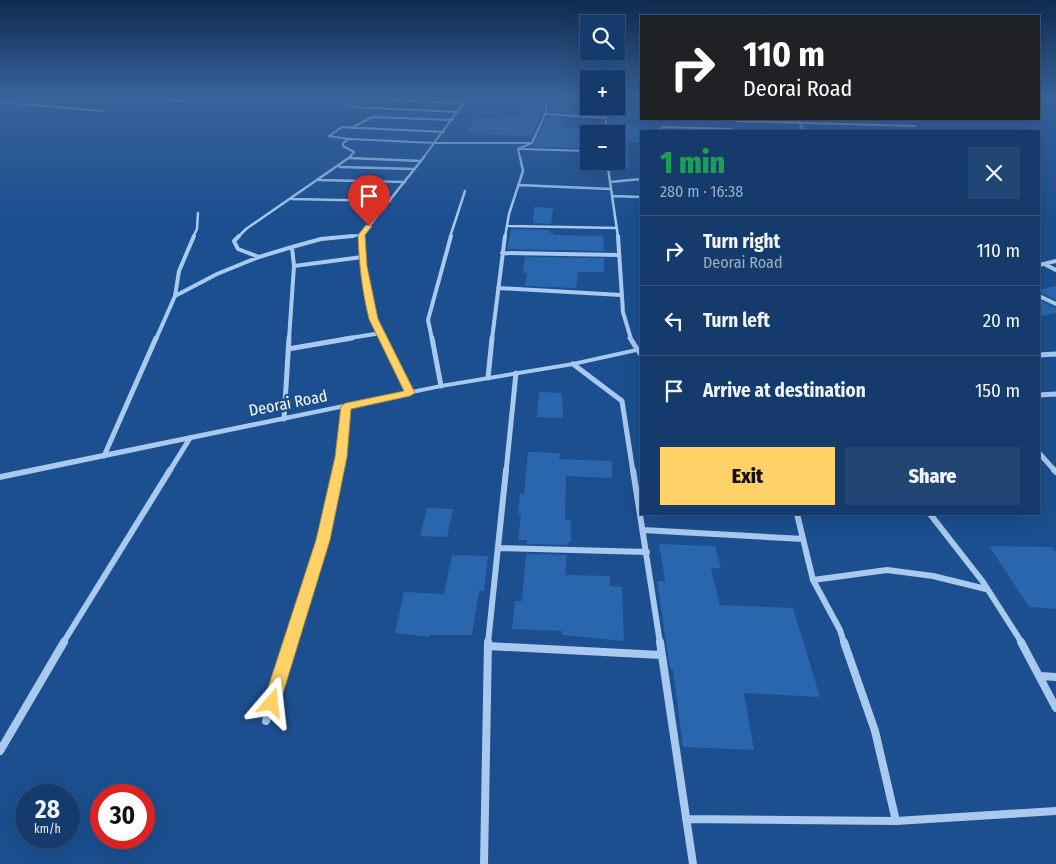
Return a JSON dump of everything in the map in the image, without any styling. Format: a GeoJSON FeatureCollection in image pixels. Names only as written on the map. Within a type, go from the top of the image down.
{"type":"FeatureCollection","features":[{"type":"Feature","properties":{"kind":"street"},"geometry":{"type":"LineString","coordinates":[[338,137],[436,143],[532,143]]}},
{"type":"Feature","properties":{"kind":"street"},"geometry":{"type":"LineString","coordinates":[[410,393],[373,319],[362,257],[362,235],[440,137]]}},
{"type":"Feature","properties":{"kind":"street"},"geometry":{"type":"LineString","coordinates":[[518,149],[532,143],[535,137]]}},
{"type":"Feature","properties":{"kind":"street"},"geometry":{"type":"LineString","coordinates":[[259,257],[238,249],[234,241],[246,229],[339,167],[354,152],[343,146],[343,143],[349,139]]}},
{"type":"Feature","properties":{"kind":"street"},"geometry":{"type":"LineString","coordinates":[[518,149],[580,151]]}},
{"type":"Feature","properties":{"kind":"street"},"geometry":{"type":"LineString","coordinates":[[488,378],[502,253],[507,226],[522,171],[518,149]]}},
{"type":"Feature","properties":{"kind":"street"},"geometry":{"type":"LineString","coordinates":[[349,158],[421,161]]}},
{"type":"Feature","properties":{"kind":"street"},"geometry":{"type":"LineString","coordinates":[[339,167],[415,169]]}},
{"type":"Feature","properties":{"kind":"street"},"geometry":{"type":"LineString","coordinates":[[608,170],[617,228],[622,312],[639,351]]}},
{"type":"Feature","properties":{"kind":"street"},"geometry":{"type":"LineString","coordinates":[[610,182],[640,179]]}},
{"type":"Feature","properties":{"kind":"street"},"geometry":{"type":"LineString","coordinates":[[319,180],[405,182]]}},
{"type":"Feature","properties":{"kind":"street"},"geometry":{"type":"LineString","coordinates":[[518,185],[611,189]]}},
{"type":"Feature","properties":{"kind":"street"},"geometry":{"type":"LineString","coordinates":[[441,386],[428,320],[443,260],[465,191]]}},
{"type":"Feature","properties":{"kind":"street"},"geometry":{"type":"LineString","coordinates":[[612,196],[640,197]]}},
{"type":"Feature","properties":{"kind":"street"},"geometry":{"type":"LineString","coordinates":[[291,199],[390,201]]}},
{"type":"Feature","properties":{"kind":"street"},"geometry":{"type":"LineString","coordinates":[[104,456],[175,296],[179,271],[198,229],[198,213]]}},
{"type":"Feature","properties":{"kind":"street"},"geometry":{"type":"LineString","coordinates":[[507,226],[617,228]]}},
{"type":"Feature","properties":{"kind":"street"},"geometry":{"type":"LineString","coordinates":[[175,296],[217,274],[259,257],[321,240],[362,235]]}},
{"type":"Feature","properties":{"kind":"street"},"geometry":{"type":"LineString","coordinates":[[284,419],[294,266],[292,247]]}},
{"type":"Feature","properties":{"kind":"street"},"geometry":{"type":"LineString","coordinates":[[502,253],[619,255]]}},
{"type":"Feature","properties":{"kind":"street"},"geometry":{"type":"LineString","coordinates":[[294,266],[362,257]]}},
{"type":"Feature","properties":{"kind":"street"},"geometry":{"type":"LineString","coordinates":[[1042,265],[1056,261]]}},
{"type":"Feature","properties":{"kind":"street"},"geometry":{"type":"LineString","coordinates":[[1042,265],[1056,270]]}},
{"type":"Feature","properties":{"kind":"street"},"geometry":{"type":"LineString","coordinates":[[498,288],[621,295]]}},
{"type":"Feature","properties":{"kind":"street"},"geometry":{"type":"LineString","coordinates":[[1040,296],[1056,304]]}},
{"type":"Feature","properties":{"kind":"street"},"geometry":{"type":"LineString","coordinates":[[288,349],[381,333]]}},
{"type":"Feature","properties":{"kind":"street","name":"Deorai Road"},"geometry":{"type":"LineString","coordinates":[[0,477],[441,386],[639,351]]}},
{"type":"Feature","properties":{"kind":"street"},"geometry":{"type":"LineString","coordinates":[[1040,355],[1056,354]]}},
{"type":"Feature","properties":{"kind":"street"},"geometry":{"type":"LineString","coordinates":[[573,364],[622,401],[640,507]]}},
{"type":"Feature","properties":{"kind":"street"},"geometry":{"type":"LineString","coordinates":[[484,864],[488,646],[516,373]]}},
{"type":"Feature","properties":{"kind":"street"},"geometry":{"type":"LineString","coordinates":[[1040,395],[1056,394]]}},
{"type":"Feature","properties":{"kind":"street"},"geometry":{"type":"LineString","coordinates":[[266,721],[323,540],[341,457],[346,406]]}},
{"type":"Feature","properties":{"kind":"street"},"geometry":{"type":"LineString","coordinates":[[0,751],[95,589],[190,438]]}},
{"type":"Feature","properties":{"kind":"street"},"geometry":{"type":"LineString","coordinates":[[1040,454],[1056,472]]}},
{"type":"Feature","properties":{"kind":"street"},"geometry":{"type":"LineString","coordinates":[[641,515],[693,864]]}},
{"type":"Feature","properties":{"kind":"street"},"geometry":{"type":"LineString","coordinates":[[797,515],[813,580],[840,630],[875,731],[896,821]]}},
{"type":"Feature","properties":{"kind":"street"},"geometry":{"type":"LineString","coordinates":[[931,515],[959,549],[986,589],[1041,676],[1056,708]]}},
{"type":"Feature","properties":{"kind":"street"},"geometry":{"type":"LineString","coordinates":[[644,530],[803,539]]}},
{"type":"Feature","properties":{"kind":"street"},"geometry":{"type":"LineString","coordinates":[[498,548],[647,552]]}},
{"type":"Feature","properties":{"kind":"street"},"geometry":{"type":"LineString","coordinates":[[813,580],[887,570],[932,576],[986,589]]}},
{"type":"Feature","properties":{"kind":"street"},"geometry":{"type":"LineString","coordinates":[[488,646],[661,655]]}},
{"type":"Feature","properties":{"kind":"street"},"geometry":{"type":"LineString","coordinates":[[1041,676],[1056,678]]}},
{"type":"Feature","properties":{"kind":"street"},"geometry":{"type":"LineString","coordinates":[[686,819],[896,821],[1056,811]]}},
{"type":"Feature","properties":{"kind":"building"},"geometry":{"type":"Polygon","coordinates":[[[538,137],[580,137],[580,148],[533,147],[538,137]]]}},
{"type":"Feature","properties":{"kind":"building"},"geometry":{"type":"Polygon","coordinates":[[[625,137],[640,137],[640,142],[628,142],[629,167],[625,167],[625,137]]]}},
{"type":"Feature","properties":{"kind":"building"},"geometry":{"type":"Polygon","coordinates":[[[534,207],[553,208],[551,224],[533,223],[534,207]]]}},
{"type":"Feature","properties":{"kind":"building"},"geometry":{"type":"Polygon","coordinates":[[[511,229],[550,230],[549,233],[553,233],[553,235],[603,236],[604,251],[507,249],[511,229]]]}},
{"type":"Feature","properties":{"kind":"building"},"geometry":{"type":"Polygon","coordinates":[[[525,257],[604,258],[604,272],[578,272],[576,288],[525,286],[527,273],[523,273],[525,257]]]}},
{"type":"Feature","properties":{"kind":"building"},"geometry":{"type":"Polygon","coordinates":[[[1056,286],[1056,300],[1040,292],[1040,290],[1056,286]]]}},
{"type":"Feature","properties":{"kind":"building"},"geometry":{"type":"Polygon","coordinates":[[[1040,300],[1056,308],[1056,313],[1040,317],[1040,300]]]}},
{"type":"Feature","properties":{"kind":"building"},"geometry":{"type":"Polygon","coordinates":[[[539,392],[562,393],[563,418],[537,417],[539,392]]]}},
{"type":"Feature","properties":{"kind":"building"},"geometry":{"type":"Polygon","coordinates":[[[528,452],[560,453],[559,459],[612,461],[612,478],[566,476],[565,520],[571,520],[571,542],[568,542],[568,545],[527,544],[527,540],[518,540],[521,514],[518,514],[520,493],[524,494],[528,452]]]}},
{"type":"Feature","properties":{"kind":"building"},"geometry":{"type":"Polygon","coordinates":[[[427,508],[453,509],[447,537],[420,536],[427,508]]]}},
{"type":"Feature","properties":{"kind":"building"},"geometry":{"type":"Polygon","coordinates":[[[659,544],[715,546],[721,568],[711,568],[720,605],[793,608],[820,697],[744,693],[754,750],[683,747],[673,670],[670,669],[657,581],[665,581],[659,544]]]}},
{"type":"Feature","properties":{"kind":"building"},"geometry":{"type":"Polygon","coordinates":[[[989,546],[1052,547],[1056,552],[1056,609],[1029,607],[989,546]]]}},
{"type":"Feature","properties":{"kind":"building"},"geometry":{"type":"Polygon","coordinates":[[[526,554],[567,555],[565,575],[610,576],[610,586],[622,587],[624,641],[562,635],[562,631],[512,629],[515,601],[522,601],[526,554]]]}},
{"type":"Feature","properties":{"kind":"building"},"geometry":{"type":"Polygon","coordinates":[[[452,555],[488,556],[484,591],[479,591],[472,635],[429,635],[429,637],[395,633],[404,592],[444,594],[452,555]]]}},
{"type":"Feature","properties":{"kind":"route"},"geometry":{"type":"LineString","coordinates":[[272,703],[323,540],[341,457],[346,406],[410,393],[373,319],[370,307],[362,257],[362,235],[369,226]]}}]}
